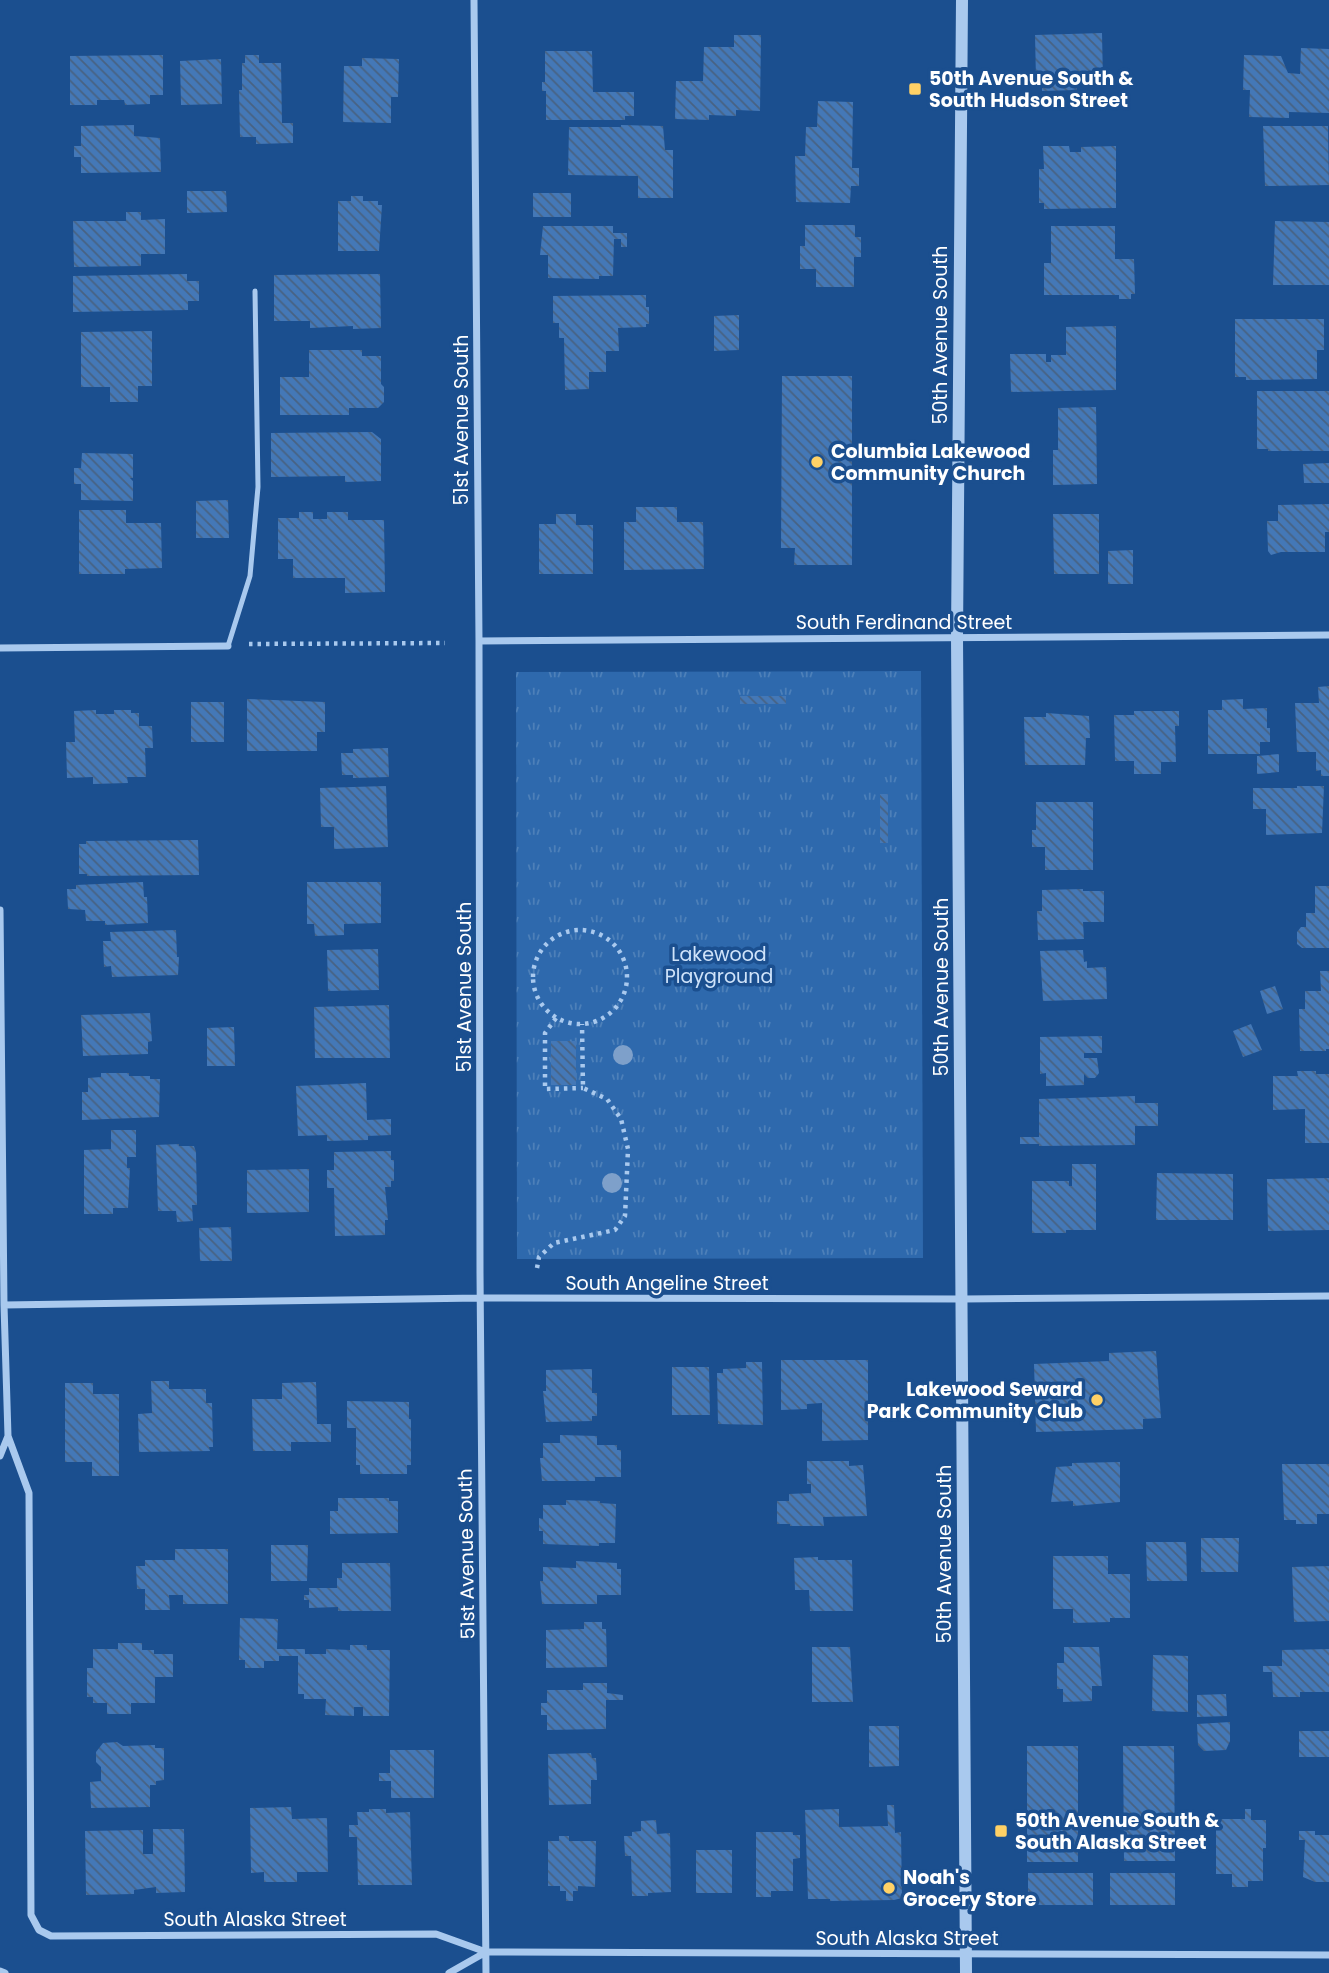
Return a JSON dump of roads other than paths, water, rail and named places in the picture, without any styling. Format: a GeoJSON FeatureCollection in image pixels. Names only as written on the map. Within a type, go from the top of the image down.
{"type":"FeatureCollection","features":[{"type":"Feature","properties":{"kind":"street","name":"51st Avenue South"},"geometry":{"type":"LineString","coordinates":[[474,0],[486,1973]]}},
{"type":"Feature","properties":{"kind":"street","name":"50th Avenue South"},"geometry":{"type":"LineString","coordinates":[[962,0],[957,637],[966,1973]]}},
{"type":"Feature","properties":{"kind":"street","name":"South Ferdinand Street"},"geometry":{"type":"LineString","coordinates":[[479,641],[1329,635]]}},
{"type":"Feature","properties":{"kind":"street"},"geometry":{"type":"LineString","coordinates":[[0,648],[228,646]]}},
{"type":"Feature","properties":{"kind":"street"},"geometry":{"type":"LineString","coordinates":[[0,910],[8,1436],[0,1456]]}},
{"type":"Feature","properties":{"kind":"street","name":"South Angeline Street"},"geometry":{"type":"LineString","coordinates":[[4,1305],[480,1298],[962,1299],[1329,1296]]}},
{"type":"Feature","properties":{"kind":"street","name":"South Alaska Street"},"geometry":{"type":"LineString","coordinates":[[8,1436],[29,1493],[31,1916],[39,1930],[51,1936],[436,1934],[486,1952],[1329,1955]]}},
{"type":"Feature","properties":{"kind":"street","name":"South Alaska Street"},"geometry":{"type":"LineString","coordinates":[[449,1973],[486,1952]]}},
{"type":"Feature","properties":{"kind":"street"},"geometry":{"type":"LineString","coordinates":[[0,1970],[5,1973]]}},
{"type":"Feature","properties":{"kind":"lane"},"geometry":{"type":"LineString","coordinates":[[228,646],[250,576],[258,487],[255,291]]}},
{"type":"Feature","properties":{"kind":"place","name":"50th Avenue South & South Hudson Street"},"geometry":{"type":"Point","coordinates":[915,89]}},
{"type":"Feature","properties":{"kind":"place","name":"Columbia Lakewood Community Church"},"geometry":{"type":"Point","coordinates":[817,462]}},
{"type":"Feature","properties":{"kind":"place","name":"Lakewood Seward Park Community Club"},"geometry":{"type":"Point","coordinates":[1097,1400]}},
{"type":"Feature","properties":{"kind":"place","name":"50th Avenue South & South Alaska Street"},"geometry":{"type":"Point","coordinates":[1001,1831]}},
{"type":"Feature","properties":{"kind":"place","name":"Noah's Grocery Store"},"geometry":{"type":"Point","coordinates":[889,1888]}},
{"type":"Feature","properties":{"kind":"park label","name":"Lakewood Playground"},"geometry":{"type":"Point","coordinates":[719,965]}}]}
